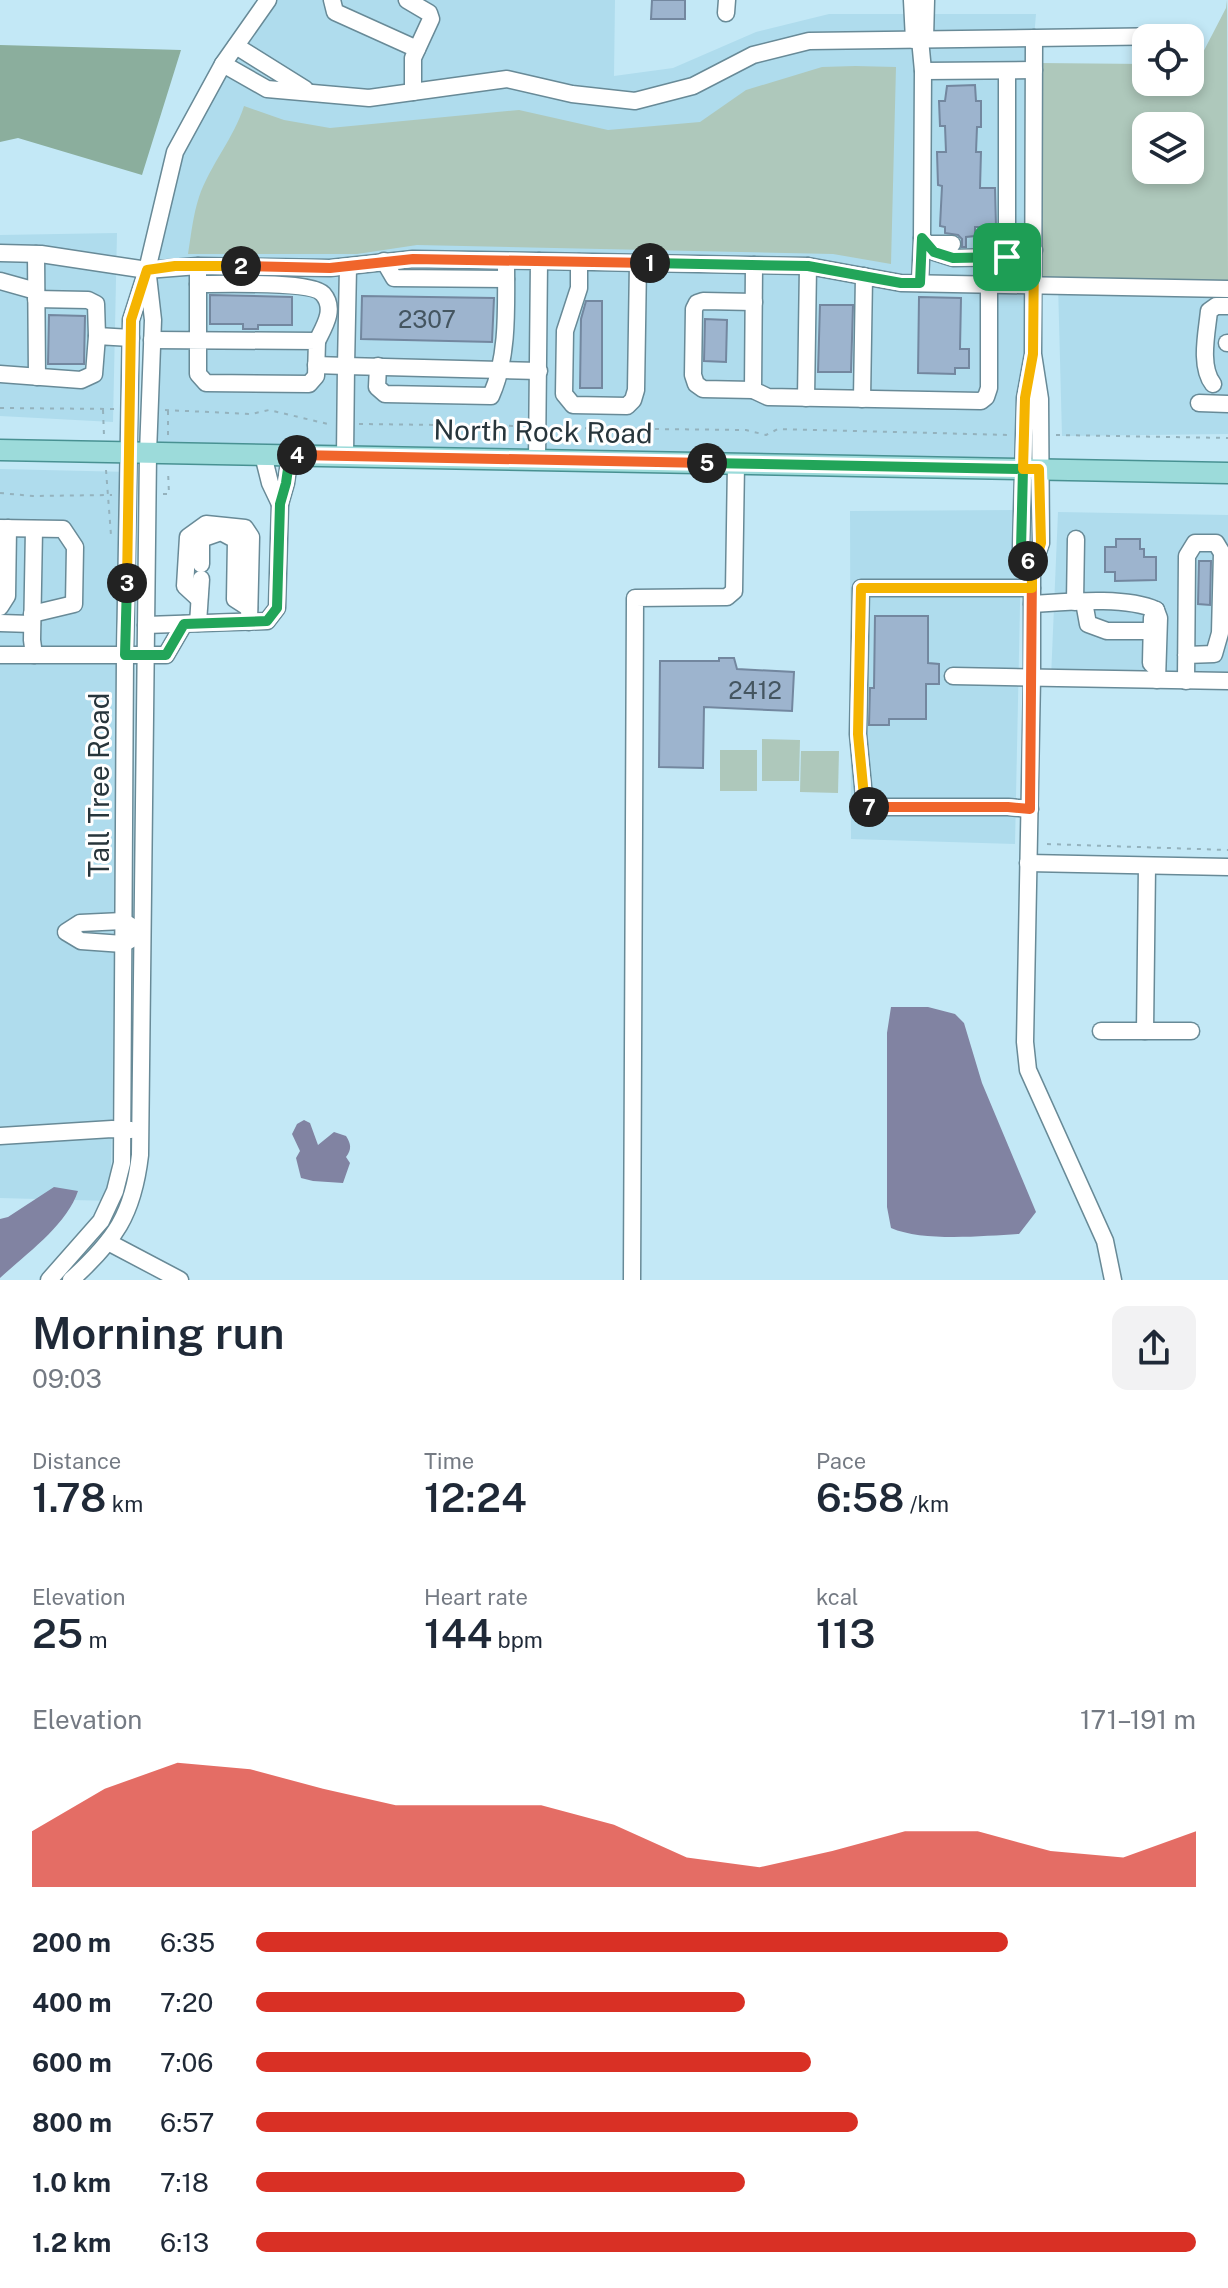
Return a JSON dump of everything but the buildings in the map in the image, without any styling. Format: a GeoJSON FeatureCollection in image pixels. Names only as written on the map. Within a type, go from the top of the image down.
{"type":"FeatureCollection","features":[{"type":"Feature","properties":{"kind":"main road","name":"North Rock Road"},"geometry":{"type":"LineString","coordinates":[[0,450],[1228,473]]}},
{"type":"Feature","properties":{"kind":"street","name":"Tall Tree Road"},"geometry":{"type":"LineString","coordinates":[[71,1280],[100,1253],[125,1219],[137,1184],[141,1130],[146,625],[131,320],[147,270],[175,152],[223,64],[268,0]]}},
{"type":"Feature","properties":{"kind":"street"},"geometry":{"type":"LineString","coordinates":[[332,0],[335,12],[417,49]]}},
{"type":"Feature","properties":{"kind":"street"},"geometry":{"type":"LineString","coordinates":[[407,0],[429,13],[431,19],[413,58],[413,92]]}},
{"type":"Feature","properties":{"kind":"street"},"geometry":{"type":"LineString","coordinates":[[912,0],[923,71],[925,241],[920,283]]}},
{"type":"Feature","properties":{"kind":"street"},"geometry":{"type":"LineString","coordinates":[[920,39],[926,0]]}},
{"type":"Feature","properties":{"kind":"street"},"geometry":{"type":"LineString","coordinates":[[223,64],[267,89],[369,98],[507,79],[572,94],[635,101],[693,86],[753,55],[809,41],[1132,37]]}},
{"type":"Feature","properties":{"kind":"street"},"geometry":{"type":"LineString","coordinates":[[1034,38],[1033,354],[1040,399],[1031,469],[1041,543],[1032,569],[1025,1042],[1028,1070],[1105,1241],[1113,1280]]}},
{"type":"Feature","properties":{"kind":"street"},"geometry":{"type":"LineString","coordinates":[[236,46],[309,92]]}},
{"type":"Feature","properties":{"kind":"street"},"geometry":{"type":"LineString","coordinates":[[923,71],[1034,70]]}},
{"type":"Feature","properties":{"kind":"street"},"geometry":{"type":"LineString","coordinates":[[1007,71],[1007,257]]}},
{"type":"Feature","properties":{"kind":"street"},"geometry":{"type":"LineString","coordinates":[[925,241],[934,252],[953,258],[1007,257],[1034,250]]}},
{"type":"Feature","properties":{"kind":"street"},"geometry":{"type":"LineString","coordinates":[[925,241],[959,244],[987,257]]}},
{"type":"Feature","properties":{"kind":"street"},"geometry":{"type":"LineString","coordinates":[[0,253],[36,254],[147,270],[198,266],[348,267],[413,259],[539,261],[808,266],[901,283],[1228,289]]}},
{"type":"Feature","properties":{"kind":"street"},"geometry":{"type":"LineString","coordinates":[[36,254],[37,377]]}},
{"type":"Feature","properties":{"kind":"street"},"geometry":{"type":"LineString","coordinates":[[384,261],[394,278],[506,279]]}},
{"type":"Feature","properties":{"kind":"street"},"geometry":{"type":"LineString","coordinates":[[378,366],[377,387],[385,394],[491,396],[505,338],[506,261]]}},
{"type":"Feature","properties":{"kind":"street"},"geometry":{"type":"LineString","coordinates":[[537,459],[539,261]]}},
{"type":"Feature","properties":{"kind":"street"},"geometry":{"type":"LineString","coordinates":[[579,262],[579,288],[565,331],[564,394],[573,405],[613,406],[627,406],[636,390],[638,263]]}},
{"type":"Feature","properties":{"kind":"street"},"geometry":{"type":"LineString","coordinates":[[753,390],[754,265]]}},
{"type":"Feature","properties":{"kind":"street"},"geometry":{"type":"LineString","coordinates":[[198,266],[198,284],[198,374],[206,383],[309,384],[316,376],[317,341],[328,319],[328,302],[324,294],[304,286],[198,284]]}},
{"type":"Feature","properties":{"kind":"street"},"geometry":{"type":"LineString","coordinates":[[806,398],[808,266]]}},
{"type":"Feature","properties":{"kind":"street"},"geometry":{"type":"LineString","coordinates":[[304,286],[305,267]]}},
{"type":"Feature","properties":{"kind":"street"},"geometry":{"type":"LineString","coordinates":[[345,456],[348,267]]}},
{"type":"Feature","properties":{"kind":"street","name":"Tall Tree Road"},"geometry":{"type":"LineString","coordinates":[[49,1280],[101,1221],[115,1191],[122,1163],[125,655],[139,452],[152,340],[153,320],[147,270]]}},
{"type":"Feature","properties":{"kind":"street"},"geometry":{"type":"LineString","coordinates":[[862,399],[864,276]]}},
{"type":"Feature","properties":{"kind":"street"},"geometry":{"type":"LineString","coordinates":[[0,281],[36,295],[88,300],[96,304],[97,336],[94,374],[81,380],[0,374]]}},
{"type":"Feature","properties":{"kind":"street"},"geometry":{"type":"LineString","coordinates":[[754,302],[697,303],[694,309],[693,375],[696,384],[703,389],[753,390],[768,397],[981,401],[989,388],[989,284]]}},
{"type":"Feature","properties":{"kind":"street"},"geometry":{"type":"LineString","coordinates":[[1220,385],[1207,377],[1209,311],[1216,306],[1228,306]]}},
{"type":"Feature","properties":{"kind":"street"},"geometry":{"type":"LineString","coordinates":[[1220,385],[1216,376],[1219,320],[1228,316]]}},
{"type":"Feature","properties":{"kind":"street"},"geometry":{"type":"LineString","coordinates":[[97,336],[131,338]]}},
{"type":"Feature","properties":{"kind":"street"},"geometry":{"type":"LineString","coordinates":[[152,340],[317,341]]}},
{"type":"Feature","properties":{"kind":"street"},"geometry":{"type":"LineString","coordinates":[[316,365],[539,371]]}},
{"type":"Feature","properties":{"kind":"street"},"geometry":{"type":"LineString","coordinates":[[1199,403],[1228,404]]}},
{"type":"Feature","properties":{"kind":"street"},"geometry":{"type":"LineString","coordinates":[[263,455],[270,483],[280,504]]}},
{"type":"Feature","properties":{"kind":"street"},"geometry":{"type":"LineString","coordinates":[[146,625],[249,615],[267,621],[277,608],[280,504],[290,455]]}},
{"type":"Feature","properties":{"kind":"street"},"geometry":{"type":"LineString","coordinates":[[632,1280],[635,598],[727,597],[734,591],[736,463]]}},
{"type":"Feature","properties":{"kind":"street"},"geometry":{"type":"LineString","coordinates":[[198,598],[185,586],[188,537],[206,524],[245,528],[251,537],[249,615]]}},
{"type":"Feature","properties":{"kind":"street"},"geometry":{"type":"LineString","coordinates":[[0,607],[7,596],[4,528],[63,529],[75,547],[74,604],[32,619],[0,623]]}},
{"type":"Feature","properties":{"kind":"street"},"geometry":{"type":"LineString","coordinates":[[34,529],[34,655]]}},
{"type":"Feature","properties":{"kind":"street"},"geometry":{"type":"LineString","coordinates":[[0,655],[166,655],[191,623],[200,592],[201,539],[221,532],[236,540],[235,599],[249,615]]}},
{"type":"Feature","properties":{"kind":"street"},"geometry":{"type":"LineString","coordinates":[[1076,539],[1079,602],[1088,624],[1107,631],[1152,631]]}},
{"type":"Feature","properties":{"kind":"street"},"geometry":{"type":"LineString","coordinates":[[1186,655],[1214,654],[1220,633],[1222,553],[1216,543],[1195,543],[1187,556],[1186,655],[1186,681]]}},
{"type":"Feature","properties":{"kind":"street"},"geometry":{"type":"LineString","coordinates":[[1030,809],[865,807],[858,734],[861,588],[1142,604],[1156,610],[1159,618],[1157,674]]}},
{"type":"Feature","properties":{"kind":"street"},"geometry":{"type":"LineString","coordinates":[[1156,610],[1152,618],[1151,663],[1157,674]]}},
{"type":"Feature","properties":{"kind":"street"},"geometry":{"type":"LineString","coordinates":[[953,676],[1032,678],[1157,674],[1186,681],[1228,681]]}},
{"type":"Feature","properties":{"kind":"street"},"geometry":{"type":"LineString","coordinates":[[1028,863],[1228,867]]}},
{"type":"Feature","properties":{"kind":"street"},"geometry":{"type":"LineString","coordinates":[[1145,1031],[1147,866]]}},
{"type":"Feature","properties":{"kind":"street"},"geometry":{"type":"LineString","coordinates":[[123,921],[142,933],[123,944],[81,941],[66,932],[80,923],[123,921]]}},
{"type":"Feature","properties":{"kind":"street"},"geometry":{"type":"LineString","coordinates":[[1101,1031],[1191,1031]]}},
{"type":"Feature","properties":{"kind":"street"},"geometry":{"type":"LineString","coordinates":[[0,1136],[141,1130]]}},
{"type":"Feature","properties":{"kind":"street"},"geometry":{"type":"LineString","coordinates":[[108,1242],[180,1280]]}},
{"type":"Feature","properties":{"kind":"path"},"geometry":{"type":"LineString","coordinates":[[0,408],[116,409]]}},
{"type":"Feature","properties":{"kind":"path"},"geometry":{"type":"LineString","coordinates":[[168,410],[251,414],[269,410],[329,424],[746,430],[766,435],[778,429],[1007,435]]}},
{"type":"Feature","properties":{"kind":"path"},"geometry":{"type":"LineString","coordinates":[[1062,436],[1228,438]]}},
{"type":"Feature","properties":{"kind":"path"},"geometry":{"type":"LineString","coordinates":[[0,493],[107,495]]}},
{"type":"Feature","properties":{"kind":"path"},"geometry":{"type":"LineString","coordinates":[[1047,844],[1228,850]]}},
{"type":"Feature","properties":{"kind":"shaded area"},"geometry":{"type":"Polygon","coordinates":[[[268,0],[615,0],[614,76],[673,68],[756,32],[829,14],[1036,14],[1039,469],[148,453],[147,270],[175,152],[268,0]]]}},
{"type":"Feature","properties":{"kind":"shaded area"},"geometry":{"type":"Polygon","coordinates":[[[117,233],[113,422],[0,416],[0,235],[117,233]]]}},
{"type":"Feature","properties":{"kind":"shaded area"},"geometry":{"type":"Polygon","coordinates":[[[1058,284],[1228,284],[1228,434],[1062,436],[1058,284]]]}},
{"type":"Feature","properties":{"kind":"shaded area"},"geometry":{"type":"Polygon","coordinates":[[[0,469],[130,472],[110,1201],[0,1198],[0,469]]]}},
{"type":"Feature","properties":{"kind":"shaded area"},"geometry":{"type":"Polygon","coordinates":[[[1022,510],[1015,844],[851,839],[850,511],[1022,510]]]}},
{"type":"Feature","properties":{"kind":"shaded area"},"geometry":{"type":"Polygon","coordinates":[[[1058,512],[1228,515],[1228,679],[1051,678],[1058,512]]]}},
{"type":"Feature","properties":{"kind":"shaded area"},"geometry":{"type":"Polygon","coordinates":[[[891,1007],[928,1007],[955,1014],[964,1023],[982,1083],[1036,1212],[1019,1234],[936,1237],[891,1228],[887,1207],[887,1033],[891,1007]]]}},
{"type":"Feature","properties":{"kind":"shaded area"},"geometry":{"type":"Polygon","coordinates":[[[304,1120],[310,1123],[318,1145],[334,1132],[346,1136],[350,1146],[346,1157],[350,1163],[343,1183],[301,1178],[296,1158],[300,1151],[292,1134],[297,1124],[304,1120]]]}},
{"type":"Feature","properties":{"kind":"shaded area"},"geometry":{"type":"Polygon","coordinates":[[[54,1187],[78,1191],[73,1204],[45,1238],[0,1278],[0,1219],[54,1187]]]}},
{"type":"Feature","properties":{"kind":"green space"},"geometry":{"type":"Polygon","coordinates":[[[1227,0],[1228,281],[1037,279],[1039,63],[1132,64],[1132,96],[1204,96],[1204,50],[1226,8],[1227,0]]]}},
{"type":"Feature","properties":{"kind":"green space"},"geometry":{"type":"Polygon","coordinates":[[[0,45],[181,50],[142,175],[18,138],[0,142],[0,45]]]}},
{"type":"Feature","properties":{"kind":"green space"},"geometry":{"type":"Polygon","coordinates":[[[822,67],[896,67],[891,264],[833,254],[417,245],[357,254],[188,254],[199,197],[244,106],[284,120],[330,128],[519,110],[608,130],[700,122],[746,90],[822,67]]]}},
{"type":"Feature","properties":{"kind":"green space"},"geometry":{"type":"Polygon","coordinates":[[[762,739],[800,740],[799,781],[762,781],[762,739]]]}},
{"type":"Feature","properties":{"kind":"green space"},"geometry":{"type":"Polygon","coordinates":[[[720,750],[757,750],[757,791],[720,791],[720,750]]]}},
{"type":"Feature","properties":{"kind":"green space"},"geometry":{"type":"Polygon","coordinates":[[[801,751],[839,751],[838,793],[800,792],[801,751]]]}},
{"type":"Feature","properties":{"kind":"route"},"geometry":{"type":"LineString","coordinates":[[1007,257],[953,258],[934,252],[922,238],[920,283],[901,283],[808,266],[413,259],[330,268],[175,266],[147,270],[131,320],[125,655],[166,655],[184,624],[267,621],[277,608],[280,504],[290,455],[1023,469],[1021,549],[1032,569],[1032,678],[1030,809],[865,807],[858,734],[861,588],[1032,588],[1032,569],[1041,543],[1039,469],[1023,469],[1025,398],[1033,354],[1034,250],[1007,257]]}}]}
